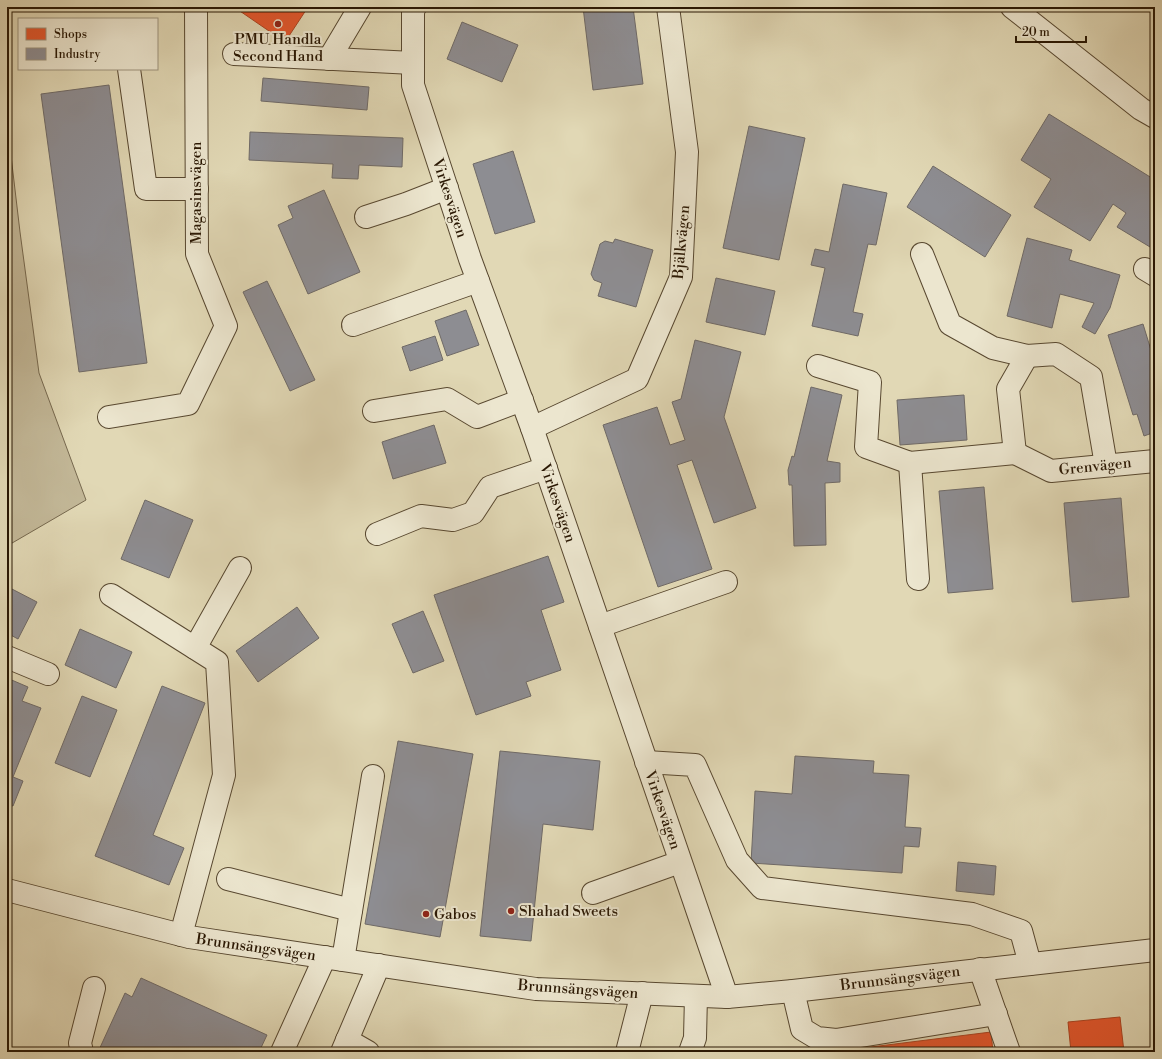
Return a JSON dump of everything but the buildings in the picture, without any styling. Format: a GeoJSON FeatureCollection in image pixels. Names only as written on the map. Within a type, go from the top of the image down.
{"type":"FeatureCollection","features":[{"type":"Feature","properties":{"kind":"street","name":"Magasinsvägen"},"geometry":{"type":"LineString","coordinates":[[109,417],[188,404],[226,326],[197,254],[196,7]]}},
{"type":"Feature","properties":{"kind":"street"},"geometry":{"type":"LineString","coordinates":[[329,59],[360,7]]}},
{"type":"Feature","properties":{"kind":"street","name":"Virkesvägen"},"geometry":{"type":"LineString","coordinates":[[415,7],[413,11],[413,85],[478,281],[546,468],[727,997]]}},
{"type":"Feature","properties":{"kind":"street","name":"Bjälkvägen"},"geometry":{"type":"LineString","coordinates":[[532,428],[637,379],[681,277],[687,152],[668,7]]}},
{"type":"Feature","properties":{"kind":"street"},"geometry":{"type":"LineString","coordinates":[[1012,7],[1150,109]]}},
{"type":"Feature","properties":{"kind":"street"},"geometry":{"type":"LineString","coordinates":[[234,54],[413,63]]}},
{"type":"Feature","properties":{"kind":"street"},"geometry":{"type":"LineString","coordinates":[[130,70],[146,189],[197,189]]}},
{"type":"Feature","properties":{"kind":"street"},"geometry":{"type":"LineString","coordinates":[[366,217],[406,204],[447,188]]}},
{"type":"Feature","properties":{"kind":"street"},"geometry":{"type":"LineString","coordinates":[[922,254],[950,324],[993,348],[1027,356],[1056,354],[1091,377],[1106,465]]}},
{"type":"Feature","properties":{"kind":"street"},"geometry":{"type":"LineString","coordinates":[[353,325],[478,281]]}},
{"type":"Feature","properties":{"kind":"street"},"geometry":{"type":"LineString","coordinates":[[818,366],[870,382],[866,446],[910,463],[1015,453],[1008,389],[1027,356]]}},
{"type":"Feature","properties":{"kind":"street"},"geometry":{"type":"LineString","coordinates":[[374,411],[447,399],[477,417],[522,400]]}},
{"type":"Feature","properties":{"kind":"street","name":"Grenvägen"},"geometry":{"type":"LineString","coordinates":[[1015,453],[1051,471],[1155,460]]}},
{"type":"Feature","properties":{"kind":"street"},"geometry":{"type":"LineString","coordinates":[[910,463],[918,579]]}},
{"type":"Feature","properties":{"kind":"street"},"geometry":{"type":"LineString","coordinates":[[377,534],[421,516],[453,520],[473,512],[490,486],[546,468]]}},
{"type":"Feature","properties":{"kind":"street"},"geometry":{"type":"LineString","coordinates":[[195,648],[240,568]]}},
{"type":"Feature","properties":{"kind":"street"},"geometry":{"type":"LineString","coordinates":[[600,626],[726,582]]}},
{"type":"Feature","properties":{"kind":"street"},"geometry":{"type":"LineString","coordinates":[[111,595],[217,662],[224,775],[182,935]]}},
{"type":"Feature","properties":{"kind":"street"},"geometry":{"type":"LineString","coordinates":[[7,657],[48,674]]}},
{"type":"Feature","properties":{"kind":"street"},"geometry":{"type":"LineString","coordinates":[[646,762],[695,765],[737,860],[762,888],[972,914],[1021,931],[1030,964]]}},
{"type":"Feature","properties":{"kind":"street"},"geometry":{"type":"LineString","coordinates":[[282,1052],[334,959],[351,910],[373,776]]}},
{"type":"Feature","properties":{"kind":"street"},"geometry":{"type":"LineString","coordinates":[[593,893],[680,862]]}},
{"type":"Feature","properties":{"kind":"street"},"geometry":{"type":"LineString","coordinates":[[228,879],[351,910]]}},
{"type":"Feature","properties":{"kind":"street","name":"Brunnsängsvägen"},"geometry":{"type":"LineString","coordinates":[[7,891],[189,937],[536,989],[727,997],[793,991],[1155,950]]}},
{"type":"Feature","properties":{"kind":"street"},"geometry":{"type":"LineString","coordinates":[[368,1052],[344,1046],[379,965]]}},
{"type":"Feature","properties":{"kind":"street"},"geometry":{"type":"LineString","coordinates":[[980,969],[1009,1052]]}},
{"type":"Feature","properties":{"kind":"street"},"geometry":{"type":"LineString","coordinates":[[82,1052],[80,1044],[94,988]]}},
{"type":"Feature","properties":{"kind":"street"},"geometry":{"type":"LineString","coordinates":[[793,991],[802,1029],[817,1038],[836,1040],[996,1014]]}},
{"type":"Feature","properties":{"kind":"street"},"geometry":{"type":"LineString","coordinates":[[627,1052],[642,993]]}},
{"type":"Feature","properties":{"kind":"street"},"geometry":{"type":"LineString","coordinates":[[690,1052],[695,1038],[696,996]]}},
{"type":"Feature","properties":{"kind":"shaded area"},"geometry":{"type":"Polygon","coordinates":[[[7,122],[39,373],[86,500],[7,546],[7,122]]]}},
{"type":"Feature","properties":{"kind":"place","name":"PMU Handla Second Hand"},"geometry":{"type":"Point","coordinates":[278,24]}},
{"type":"Feature","properties":{"kind":"place","name":"Shahad Sweets"},"geometry":{"type":"Point","coordinates":[511,911]}},
{"type":"Feature","properties":{"kind":"place","name":"Gabos"},"geometry":{"type":"Point","coordinates":[426,914]}}]}
